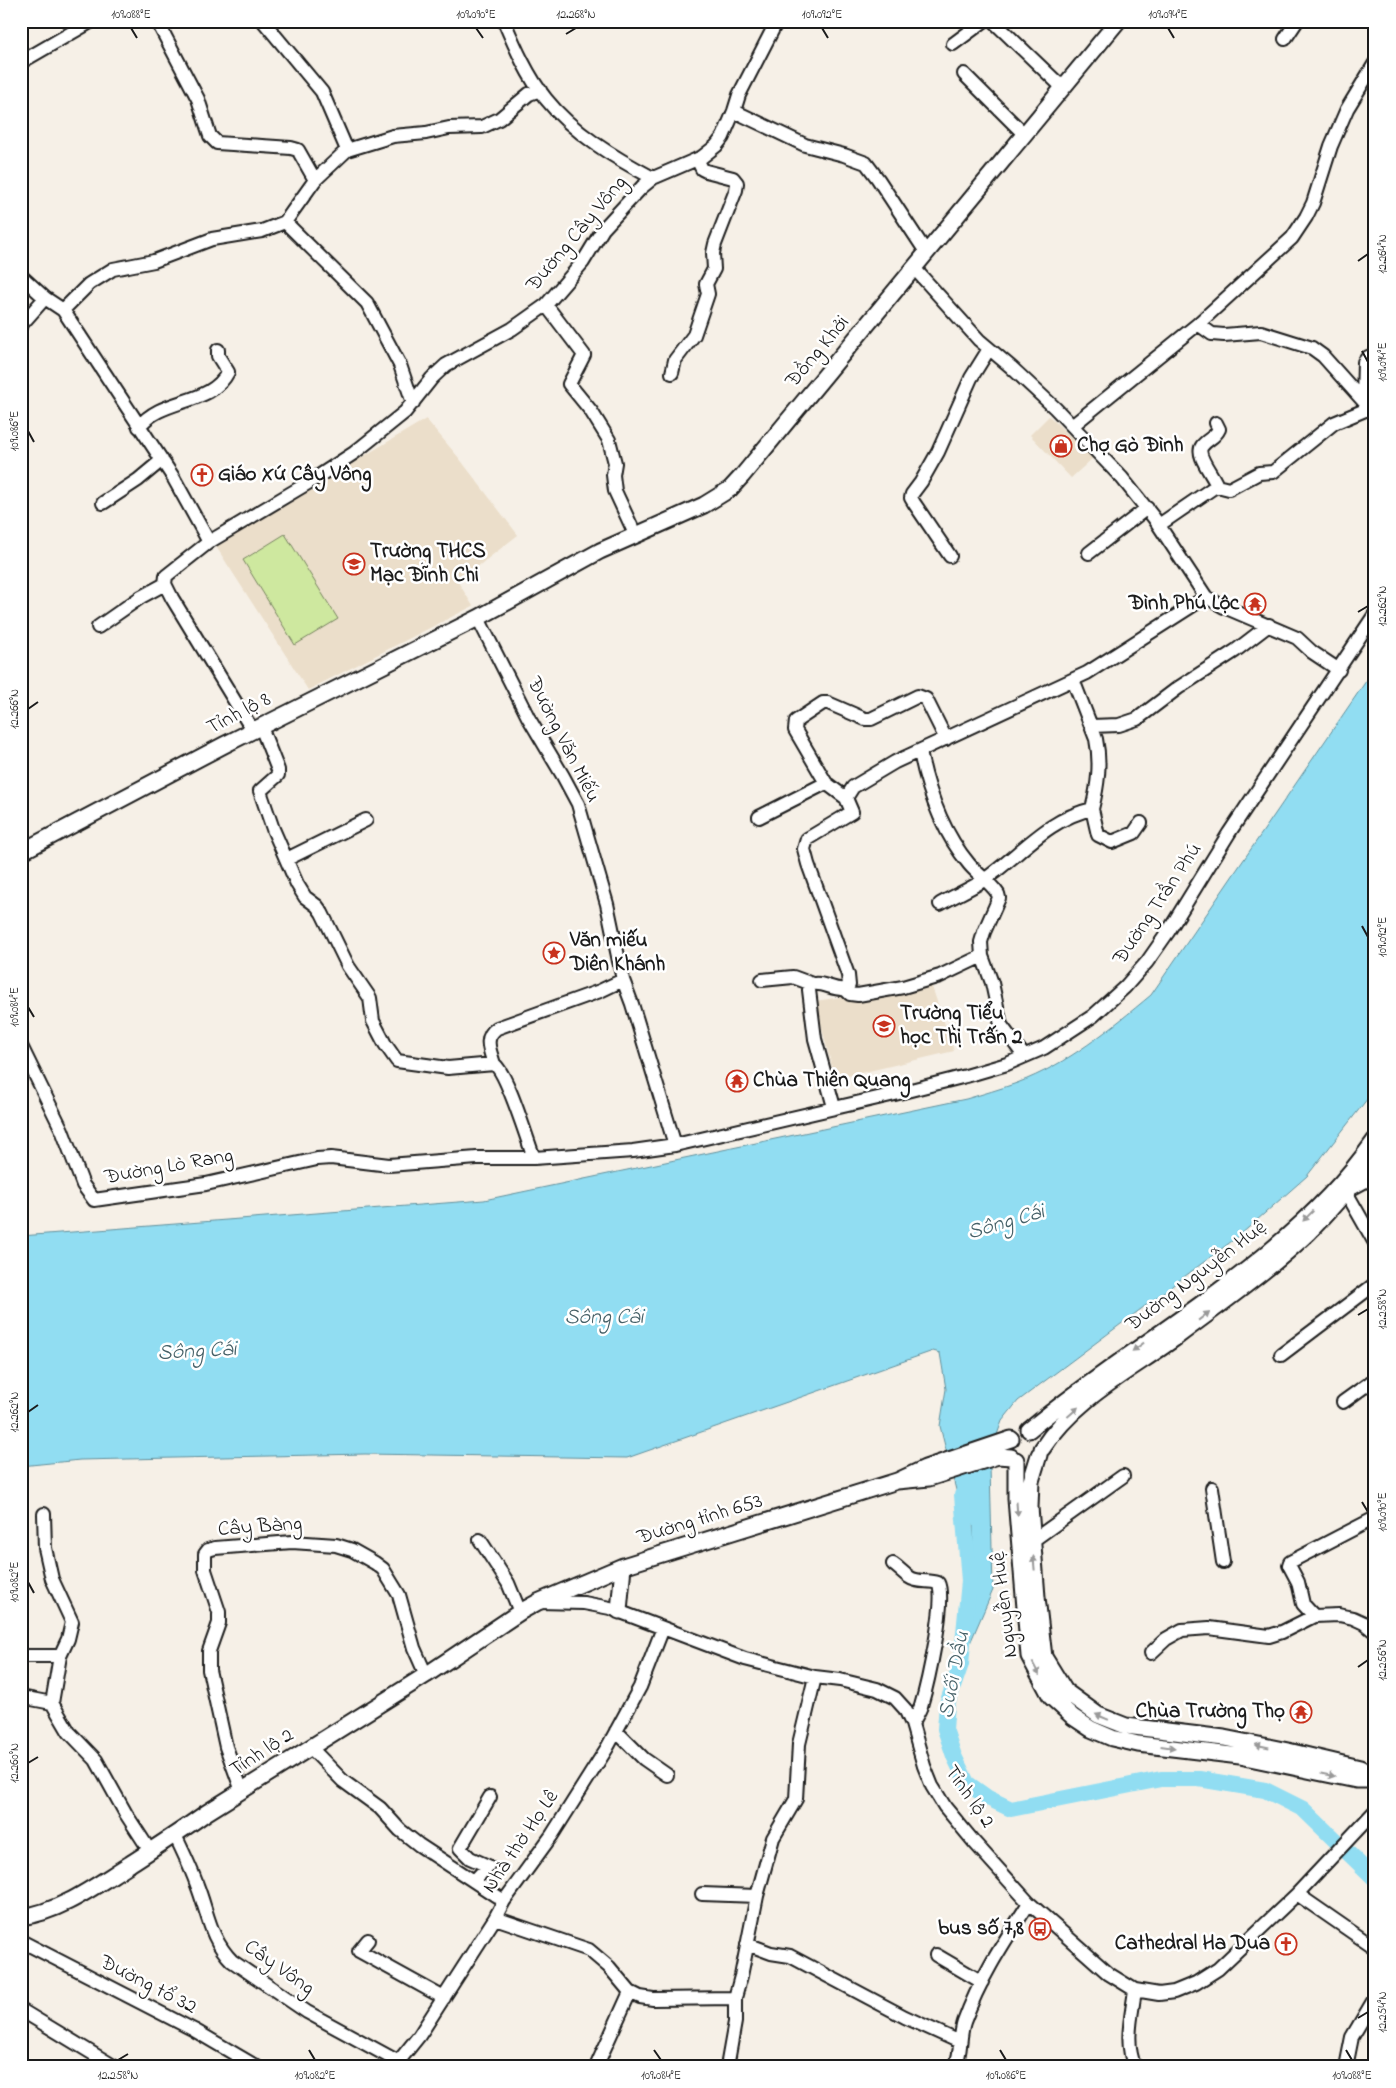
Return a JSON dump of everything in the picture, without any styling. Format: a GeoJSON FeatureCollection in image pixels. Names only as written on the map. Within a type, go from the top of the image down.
{"type":"FeatureCollection","features":[{"type":"Feature","properties":{"kind":"main road","name":"Đồng Khởi"},"geometry":{"type":"LineString","coordinates":[[478,618],[592,555],[635,534],[685,515],[730,489],[1118,21]]}},
{"type":"Feature","properties":{"kind":"main road","name":"Tỉnh lộ 8"},"geometry":{"type":"LineString","coordinates":[[21,852],[257,729],[478,618]]}},
{"type":"Feature","properties":{"kind":"main road","name":"Đường Nguyễn Huệ"},"geometry":{"type":"LineString","coordinates":[[1029,1430],[1080,1388],[1172,1331],[1286,1252],[1308,1232],[1342,1189],[1375,1140]]}},
{"type":"Feature","properties":{"kind":"main road","name":"Đường Nguyễn Huệ"},"geometry":{"type":"LineString","coordinates":[[1342,1189],[1375,1158]]}},
{"type":"Feature","properties":{"kind":"main road","name":"Đường Nguyễn Huệ"},"geometry":{"type":"LineString","coordinates":[[1040,1452],[1058,1427],[1081,1404],[1172,1331]]}},
{"type":"Feature","properties":{"kind":"main road"},"geometry":{"type":"LineString","coordinates":[[1029,1430],[1039,1432],[1043,1443],[1040,1452],[1028,1462],[1014,1459],[1006,1448],[1011,1440],[1020,1433],[1029,1430]]}},
{"type":"Feature","properties":{"kind":"main road","name":"Đường tỉnh 653"},"geometry":{"type":"LineString","coordinates":[[520,1612],[538,1602],[623,1566],[927,1473],[990,1452],[1011,1440]]}},
{"type":"Feature","properties":{"kind":"main road","name":"Đường tỉnh 653"},"geometry":{"type":"LineString","coordinates":[[990,1452],[1014,1459]]}},
{"type":"Feature","properties":{"kind":"main road","name":"Nguyễn Huệ"},"geometry":{"type":"LineString","coordinates":[[1040,1452],[1031,1481],[1030,1656],[1051,1697],[1091,1730],[1112,1738],[1138,1744],[1240,1756],[1356,1780],[1375,1779]]}},
{"type":"Feature","properties":{"kind":"main road","name":"Nguyễn Huệ"},"geometry":{"type":"LineString","coordinates":[[1014,1459],[1016,1499],[1030,1598]]}},
{"type":"Feature","properties":{"kind":"main road"},"geometry":{"type":"LineString","coordinates":[[619,1611],[623,1566]]}},
{"type":"Feature","properties":{"kind":"main road","name":"Tỉnh lộ 2"},"geometry":{"type":"LineString","coordinates":[[21,1917],[48,1912],[100,1883],[310,1747],[426,1675],[520,1612]]}},
{"type":"Feature","properties":{"kind":"street"},"geometry":{"type":"LineString","coordinates":[[21,62],[92,21]]}},
{"type":"Feature","properties":{"kind":"street"},"geometry":{"type":"LineString","coordinates":[[157,21],[198,99],[210,136],[217,143],[298,150],[315,180]]}},
{"type":"Feature","properties":{"kind":"street"},"geometry":{"type":"LineString","coordinates":[[263,21],[322,92],[347,150]]}},
{"type":"Feature","properties":{"kind":"street"},"geometry":{"type":"LineString","coordinates":[[504,21],[540,90],[548,101],[581,131],[616,158],[653,178]]}},
{"type":"Feature","properties":{"kind":"street","name":"Đường Cây Vông"},"geometry":{"type":"LineString","coordinates":[[165,584],[168,573],[209,542],[308,483],[390,426],[413,402],[432,378],[446,365],[512,328],[546,305],[583,262],[595,240],[609,222],[653,178],[697,159],[716,146],[723,137],[739,95],[777,21]]}},
{"type":"Feature","properties":{"kind":"street"},"geometry":{"type":"LineString","coordinates":[[953,44],[984,21]]}},
{"type":"Feature","properties":{"kind":"street"},"geometry":{"type":"LineString","coordinates":[[993,21],[1062,88]]}},
{"type":"Feature","properties":{"kind":"street"},"geometry":{"type":"LineString","coordinates":[[1285,39],[1297,21]]}},
{"type":"Feature","properties":{"kind":"street"},"geometry":{"type":"LineString","coordinates":[[1072,426],[1198,324],[1282,249],[1300,227],[1313,203],[1339,126],[1375,63]]}},
{"type":"Feature","properties":{"kind":"street"},"geometry":{"type":"LineString","coordinates":[[964,74],[1024,134]]}},
{"type":"Feature","properties":{"kind":"street"},"geometry":{"type":"LineString","coordinates":[[63,310],[89,284],[113,269],[154,261],[212,239],[262,231],[285,222],[315,180],[347,150],[393,136],[426,133],[449,128],[482,127],[499,119],[528,94],[540,90]]}},
{"type":"Feature","properties":{"kind":"street"},"geometry":{"type":"LineString","coordinates":[[734,111],[805,145],[866,163],[926,252]]}},
{"type":"Feature","properties":{"kind":"street"},"geometry":{"type":"LineString","coordinates":[[672,373],[675,360],[694,335],[706,302],[708,294],[706,284],[714,269],[713,253],[715,244],[737,183],[734,178],[706,171],[697,159]]}},
{"type":"Feature","properties":{"kind":"street"},"geometry":{"type":"LineString","coordinates":[[285,222],[367,303],[400,365],[413,402]]}},
{"type":"Feature","properties":{"kind":"street"},"geometry":{"type":"LineString","coordinates":[[914,268],[988,349],[1010,366],[1122,478],[1159,525],[1206,597],[1240,615],[1270,625],[1297,638],[1312,652],[1338,670]]}},
{"type":"Feature","properties":{"kind":"street"},"geometry":{"type":"LineString","coordinates":[[21,276],[63,310],[139,428],[162,460],[209,542]]}},
{"type":"Feature","properties":{"kind":"street"},"geometry":{"type":"LineString","coordinates":[[21,325],[46,298]]}},
{"type":"Feature","properties":{"kind":"street"},"geometry":{"type":"LineString","coordinates":[[546,305],[584,355],[569,384],[591,411],[608,440],[615,463],[613,475],[615,491],[635,534]]}},
{"type":"Feature","properties":{"kind":"street"},"geometry":{"type":"LineString","coordinates":[[1198,324],[1212,334],[1261,332],[1312,348],[1323,356],[1369,407]]}},
{"type":"Feature","properties":{"kind":"street"},"geometry":{"type":"LineString","coordinates":[[950,556],[911,498],[938,452],[971,378],[988,349]]}},
{"type":"Feature","properties":{"kind":"street"},"geometry":{"type":"LineString","coordinates":[[139,428],[144,420],[158,410],[196,397],[223,382],[228,372],[218,356],[218,350]]}},
{"type":"Feature","properties":{"kind":"street"},"geometry":{"type":"LineString","coordinates":[[1369,407],[1364,362],[1368,357],[1375,354]]}},
{"type":"Feature","properties":{"kind":"street"},"geometry":{"type":"LineString","coordinates":[[1159,525],[1217,486],[1229,489],[1259,473],[1273,472],[1334,424],[1369,407]]}},
{"type":"Feature","properties":{"kind":"street"},"geometry":{"type":"LineString","coordinates":[[1216,423],[1220,430],[1214,438],[1202,445],[1199,452],[1215,477],[1217,486]]}},
{"type":"Feature","properties":{"kind":"street"},"geometry":{"type":"LineString","coordinates":[[103,503],[138,480],[162,460]]}},
{"type":"Feature","properties":{"kind":"street"},"geometry":{"type":"LineString","coordinates":[[1089,554],[1146,508]]}},
{"type":"Feature","properties":{"kind":"street"},"geometry":{"type":"LineString","coordinates":[[98,627],[141,597],[165,584],[172,598],[257,729],[279,773],[263,788],[260,795],[301,891],[322,913],[348,966],[370,998],[373,1021],[385,1044],[397,1061],[448,1068],[494,1064]]}},
{"type":"Feature","properties":{"kind":"street"},"geometry":{"type":"LineString","coordinates":[[846,798],[854,787],[895,762],[1073,680],[1103,664],[1206,597]]}},
{"type":"Feature","properties":{"kind":"street","name":"Đường Trần Phú"},"geometry":{"type":"LineString","coordinates":[[331,1158],[390,1165],[476,1158],[534,1158],[633,1151],[675,1145],[966,1076],[1007,1064],[1044,1048],[1093,1016],[1125,987],[1147,962],[1168,932],[1229,833],[1375,614]]}},
{"type":"Feature","properties":{"kind":"street","name":"Đường Văn Miếu"},"geometry":{"type":"LineString","coordinates":[[478,618],[528,717],[564,776],[578,804],[607,904],[623,980],[675,1145]]}},
{"type":"Feature","properties":{"kind":"street"},"geometry":{"type":"LineString","coordinates":[[1091,726],[1119,726],[1137,718],[1270,625]]}},
{"type":"Feature","properties":{"kind":"street"},"geometry":{"type":"LineString","coordinates":[[1073,680],[1096,739],[1098,784],[1092,809],[1098,835],[1112,842],[1134,833],[1141,823]]}},
{"type":"Feature","properties":{"kind":"street"},"geometry":{"type":"LineString","coordinates":[[845,989],[849,985],[848,975],[815,886],[804,849],[807,839],[850,815],[852,809],[846,798],[826,783],[795,726],[800,717],[823,703],[828,703],[871,720],[914,696],[922,696],[926,699],[946,739]]}},
{"type":"Feature","properties":{"kind":"street"},"geometry":{"type":"LineString","coordinates":[[920,752],[924,770],[944,828],[968,864],[995,889],[999,898],[984,932],[982,956],[992,983],[1002,1025],[1024,1056]]}},
{"type":"Feature","properties":{"kind":"street"},"geometry":{"type":"LineString","coordinates":[[759,817],[826,783]]}},
{"type":"Feature","properties":{"kind":"street"},"geometry":{"type":"LineString","coordinates":[[940,904],[984,880],[1048,828],[1068,816],[1092,809]]}},
{"type":"Feature","properties":{"kind":"street"},"geometry":{"type":"LineString","coordinates":[[287,859],[366,820]]}},
{"type":"Feature","properties":{"kind":"street"},"geometry":{"type":"LineString","coordinates":[[762,980],[794,977],[812,984],[845,989],[850,994],[858,995],[903,987],[940,976],[982,956]]}},
{"type":"Feature","properties":{"kind":"street"},"geometry":{"type":"LineString","coordinates":[[534,1158],[505,1079],[494,1064],[488,1039],[490,1033],[497,1028],[600,991],[623,980]]}},
{"type":"Feature","properties":{"kind":"street"},"geometry":{"type":"LineString","coordinates":[[812,984],[809,990],[815,1039],[834,1107]]}},
{"type":"Feature","properties":{"kind":"street","name":"Đường Lò Rang"},"geometry":{"type":"LineString","coordinates":[[21,1046],[62,1130],[83,1185],[94,1200],[206,1184],[302,1161],[331,1158]]}},
{"type":"Feature","properties":{"kind":"street"},"geometry":{"type":"LineString","coordinates":[[1375,1176],[1342,1189],[1375,1243]]}},
{"type":"Feature","properties":{"kind":"street"},"geometry":{"type":"LineString","coordinates":[[1281,1355],[1375,1284]]}},
{"type":"Feature","properties":{"kind":"street"},"geometry":{"type":"LineString","coordinates":[[1343,1402],[1375,1379]]}},
{"type":"Feature","properties":{"kind":"street"},"geometry":{"type":"LineString","coordinates":[[1032,1541],[1123,1476]]}},
{"type":"Feature","properties":{"kind":"street"},"geometry":{"type":"LineString","coordinates":[[1212,1488],[1223,1562]]}},
{"type":"Feature","properties":{"kind":"street"},"geometry":{"type":"LineString","coordinates":[[44,1514],[44,1548],[52,1579],[72,1622],[68,1639],[60,1656],[52,1703],[54,1710],[69,1732],[96,1760],[126,1814],[150,1851]]}},
{"type":"Feature","properties":{"kind":"street"},"geometry":{"type":"LineString","coordinates":[[1314,1616],[1303,1604],[1298,1582],[1289,1565],[1290,1562],[1375,1518]]}},
{"type":"Feature","properties":{"kind":"street"},"geometry":{"type":"LineString","coordinates":[[480,1540],[508,1583],[520,1612]]}},
{"type":"Feature","properties":{"kind":"street","name":"Cây Bàng"},"geometry":{"type":"LineString","coordinates":[[242,1791],[226,1747],[210,1670],[209,1651],[219,1622],[219,1612],[205,1570],[205,1554],[208,1550],[292,1542],[336,1545],[352,1550],[383,1569],[400,1595],[414,1648],[426,1675]]}},
{"type":"Feature","properties":{"kind":"street"},"geometry":{"type":"LineString","coordinates":[[893,1564],[901,1569],[907,1577],[921,1582],[938,1583],[940,1587],[939,1608],[931,1660],[920,1707],[912,1724]]}},
{"type":"Feature","properties":{"kind":"street","name":"Tỉnh lộ 2"},"geometry":{"type":"LineString","coordinates":[[538,1602],[584,1603],[619,1611],[745,1659],[815,1677],[840,1680],[885,1692],[895,1698],[905,1709],[912,1724],[928,1778],[945,1807],[998,1870],[1029,1903],[1109,1974],[1135,1990],[1166,1994],[1190,1986],[1218,1969],[1297,1894],[1375,1811]]}},
{"type":"Feature","properties":{"kind":"street"},"geometry":{"type":"LineString","coordinates":[[1151,1653],[1166,1639],[1182,1630],[1209,1628],[1269,1636],[1282,1632],[1314,1616],[1338,1615],[1353,1618],[1364,1623],[1375,1632]]}},
{"type":"Feature","properties":{"kind":"street","name":"Nhà thờ Họ Lê"},"geometry":{"type":"LineString","coordinates":[[397,2064],[419,2036],[504,1901],[552,1835],[608,1748],[640,1686],[663,1628]]}},
{"type":"Feature","properties":{"kind":"street"},"geometry":{"type":"LineString","coordinates":[[21,1656],[60,1656]]}},
{"type":"Feature","properties":{"kind":"street"},"geometry":{"type":"LineString","coordinates":[[727,2067],[735,2022],[735,1998],[757,1896],[773,1838],[796,1798],[799,1744],[815,1677]]}},
{"type":"Feature","properties":{"kind":"street"},"geometry":{"type":"LineString","coordinates":[[21,1697],[52,1703]]}},
{"type":"Feature","properties":{"kind":"street"},"geometry":{"type":"LineString","coordinates":[[616,1731],[644,1759],[667,1776]]}},
{"type":"Feature","properties":{"kind":"street"},"geometry":{"type":"LineString","coordinates":[[310,1747],[343,1781],[380,1808],[400,1830],[419,1845],[504,1901]]}},
{"type":"Feature","properties":{"kind":"street"},"geometry":{"type":"LineString","coordinates":[[474,1881],[488,1866],[470,1858],[460,1848],[490,1797]]}},
{"type":"Feature","properties":{"kind":"street","name":"Cây Vông"},"geometry":{"type":"LineString","coordinates":[[175,1836],[198,1885],[215,1939],[221,1951],[232,1961],[307,2012],[397,2064]]}},
{"type":"Feature","properties":{"kind":"street"},"geometry":{"type":"LineString","coordinates":[[702,1894],[757,1896]]}},
{"type":"Feature","properties":{"kind":"street"},"geometry":{"type":"LineString","coordinates":[[1297,1894],[1375,1948]]}},
{"type":"Feature","properties":{"kind":"street"},"geometry":{"type":"LineString","coordinates":[[956,2066],[964,2025],[982,1982],[994,1956],[1029,1903]]}},
{"type":"Feature","properties":{"kind":"street"},"geometry":{"type":"LineString","coordinates":[[495,1918],[589,1950],[609,1967],[630,1992],[640,1997],[653,1999],[735,1998]]}},
{"type":"Feature","properties":{"kind":"street"},"geometry":{"type":"LineString","coordinates":[[368,1940],[359,1951],[444,1998]]}},
{"type":"Feature","properties":{"kind":"street","name":"Đường tổ 32"},"geometry":{"type":"LineString","coordinates":[[21,1941],[194,2030],[256,2067]]}},
{"type":"Feature","properties":{"kind":"street"},"geometry":{"type":"LineString","coordinates":[[747,1944],[771,1953],[790,1956],[905,2016],[960,2042]]}},
{"type":"Feature","properties":{"kind":"street"},"geometry":{"type":"LineString","coordinates":[[936,1955],[982,1982]]}},
{"type":"Feature","properties":{"kind":"street"},"geometry":{"type":"LineString","coordinates":[[1135,1990],[1129,2041],[1131,2058],[1135,2067]]}},
{"type":"Feature","properties":{"kind":"street"},"geometry":{"type":"LineString","coordinates":[[596,2067],[630,1992]]}},
{"type":"Feature","properties":{"kind":"street"},"geometry":{"type":"LineString","coordinates":[[1346,2067],[1352,2037],[1375,1998]]}},
{"type":"Feature","properties":{"kind":"street"},"geometry":{"type":"LineString","coordinates":[[21,2010],[115,2067]]}},
{"type":"Feature","properties":{"kind":"shaded area","name":"Chợ Gò Đình"},"geometry":{"type":"Polygon","coordinates":[[[1049,416],[1093,458],[1071,478],[1030,435],[1049,416]]]}},
{"type":"Feature","properties":{"kind":"shaded area","name":"Trường THCS Mạc Đĩnh Chi"},"geometry":{"type":"Polygon","coordinates":[[[426,419],[459,458],[518,535],[458,582],[473,606],[308,690],[215,545],[426,419]]]}},
{"type":"Feature","properties":{"kind":"shaded area","name":"Trường Tiểu học Thị Trấn 2"},"geometry":{"type":"Polygon","coordinates":[[[931,984],[954,1051],[835,1079],[815,1001],[931,984]]]}},
{"type":"Feature","properties":{"kind":"green space"},"geometry":{"type":"Polygon","coordinates":[[[285,534],[338,619],[295,645],[243,560],[285,534]]]}},
{"type":"Feature","properties":{"kind":"water","name":"Sông Cái"},"geometry":{"type":"Polygon","coordinates":[[[1375,668],[1375,1089],[1307,1176],[1240,1235],[1018,1401],[1002,1421],[994,1443],[990,1466],[993,1590],[961,1664],[972,1586],[973,1526],[962,1514],[940,1426],[946,1389],[940,1353],[933,1351],[627,1458],[365,1454],[80,1460],[21,1466],[21,1236],[484,1200],[966,1099],[1036,1075],[1088,1045],[1151,995],[1375,668]]]}},
{"type":"Feature","properties":{"kind":"waterway","name":"Suối Dầu"},"geometry":{"type":"LineString","coordinates":[[962,1495],[969,1581],[961,1664],[947,1704],[945,1729],[954,1756],[967,1783],[988,1798],[1011,1809],[1161,1779],[1199,1779],[1265,1790],[1303,1809],[1375,1879]]}},
{"type":"Feature","properties":{"kind":"place","name":"Chợ Gò Đình"},"geometry":{"type":"Point","coordinates":[1061,446]}},
{"type":"Feature","properties":{"kind":"place","name":"Giáo Xứ Cây Vông"},"geometry":{"type":"Point","coordinates":[202,475]}},
{"type":"Feature","properties":{"kind":"place","name":"Trường THCS Mạc Đĩnh Chi"},"geometry":{"type":"Point","coordinates":[354,564]}},
{"type":"Feature","properties":{"kind":"place","name":"Đình Phú Lộc"},"geometry":{"type":"Point","coordinates":[1255,604]}},
{"type":"Feature","properties":{"kind":"place","name":"Văn miếu Diên Khánh"},"geometry":{"type":"Point","coordinates":[554,953]}},
{"type":"Feature","properties":{"kind":"place","name":"Trường Tiểu học Thị Trấn 2"},"geometry":{"type":"Point","coordinates":[884,1026]}},
{"type":"Feature","properties":{"kind":"place","name":"Chùa Thiên Quang"},"geometry":{"type":"Point","coordinates":[737,1081]}},
{"type":"Feature","properties":{"kind":"place","name":"Chùa Trường Thọ"},"geometry":{"type":"Point","coordinates":[1301,1712]}},
{"type":"Feature","properties":{"kind":"place","name":"bus số 7,8"},"geometry":{"type":"Point","coordinates":[1040,1929]}},
{"type":"Feature","properties":{"kind":"place","name":"Cathedral Ha Dua"},"geometry":{"type":"Point","coordinates":[1286,1944]}}]}
